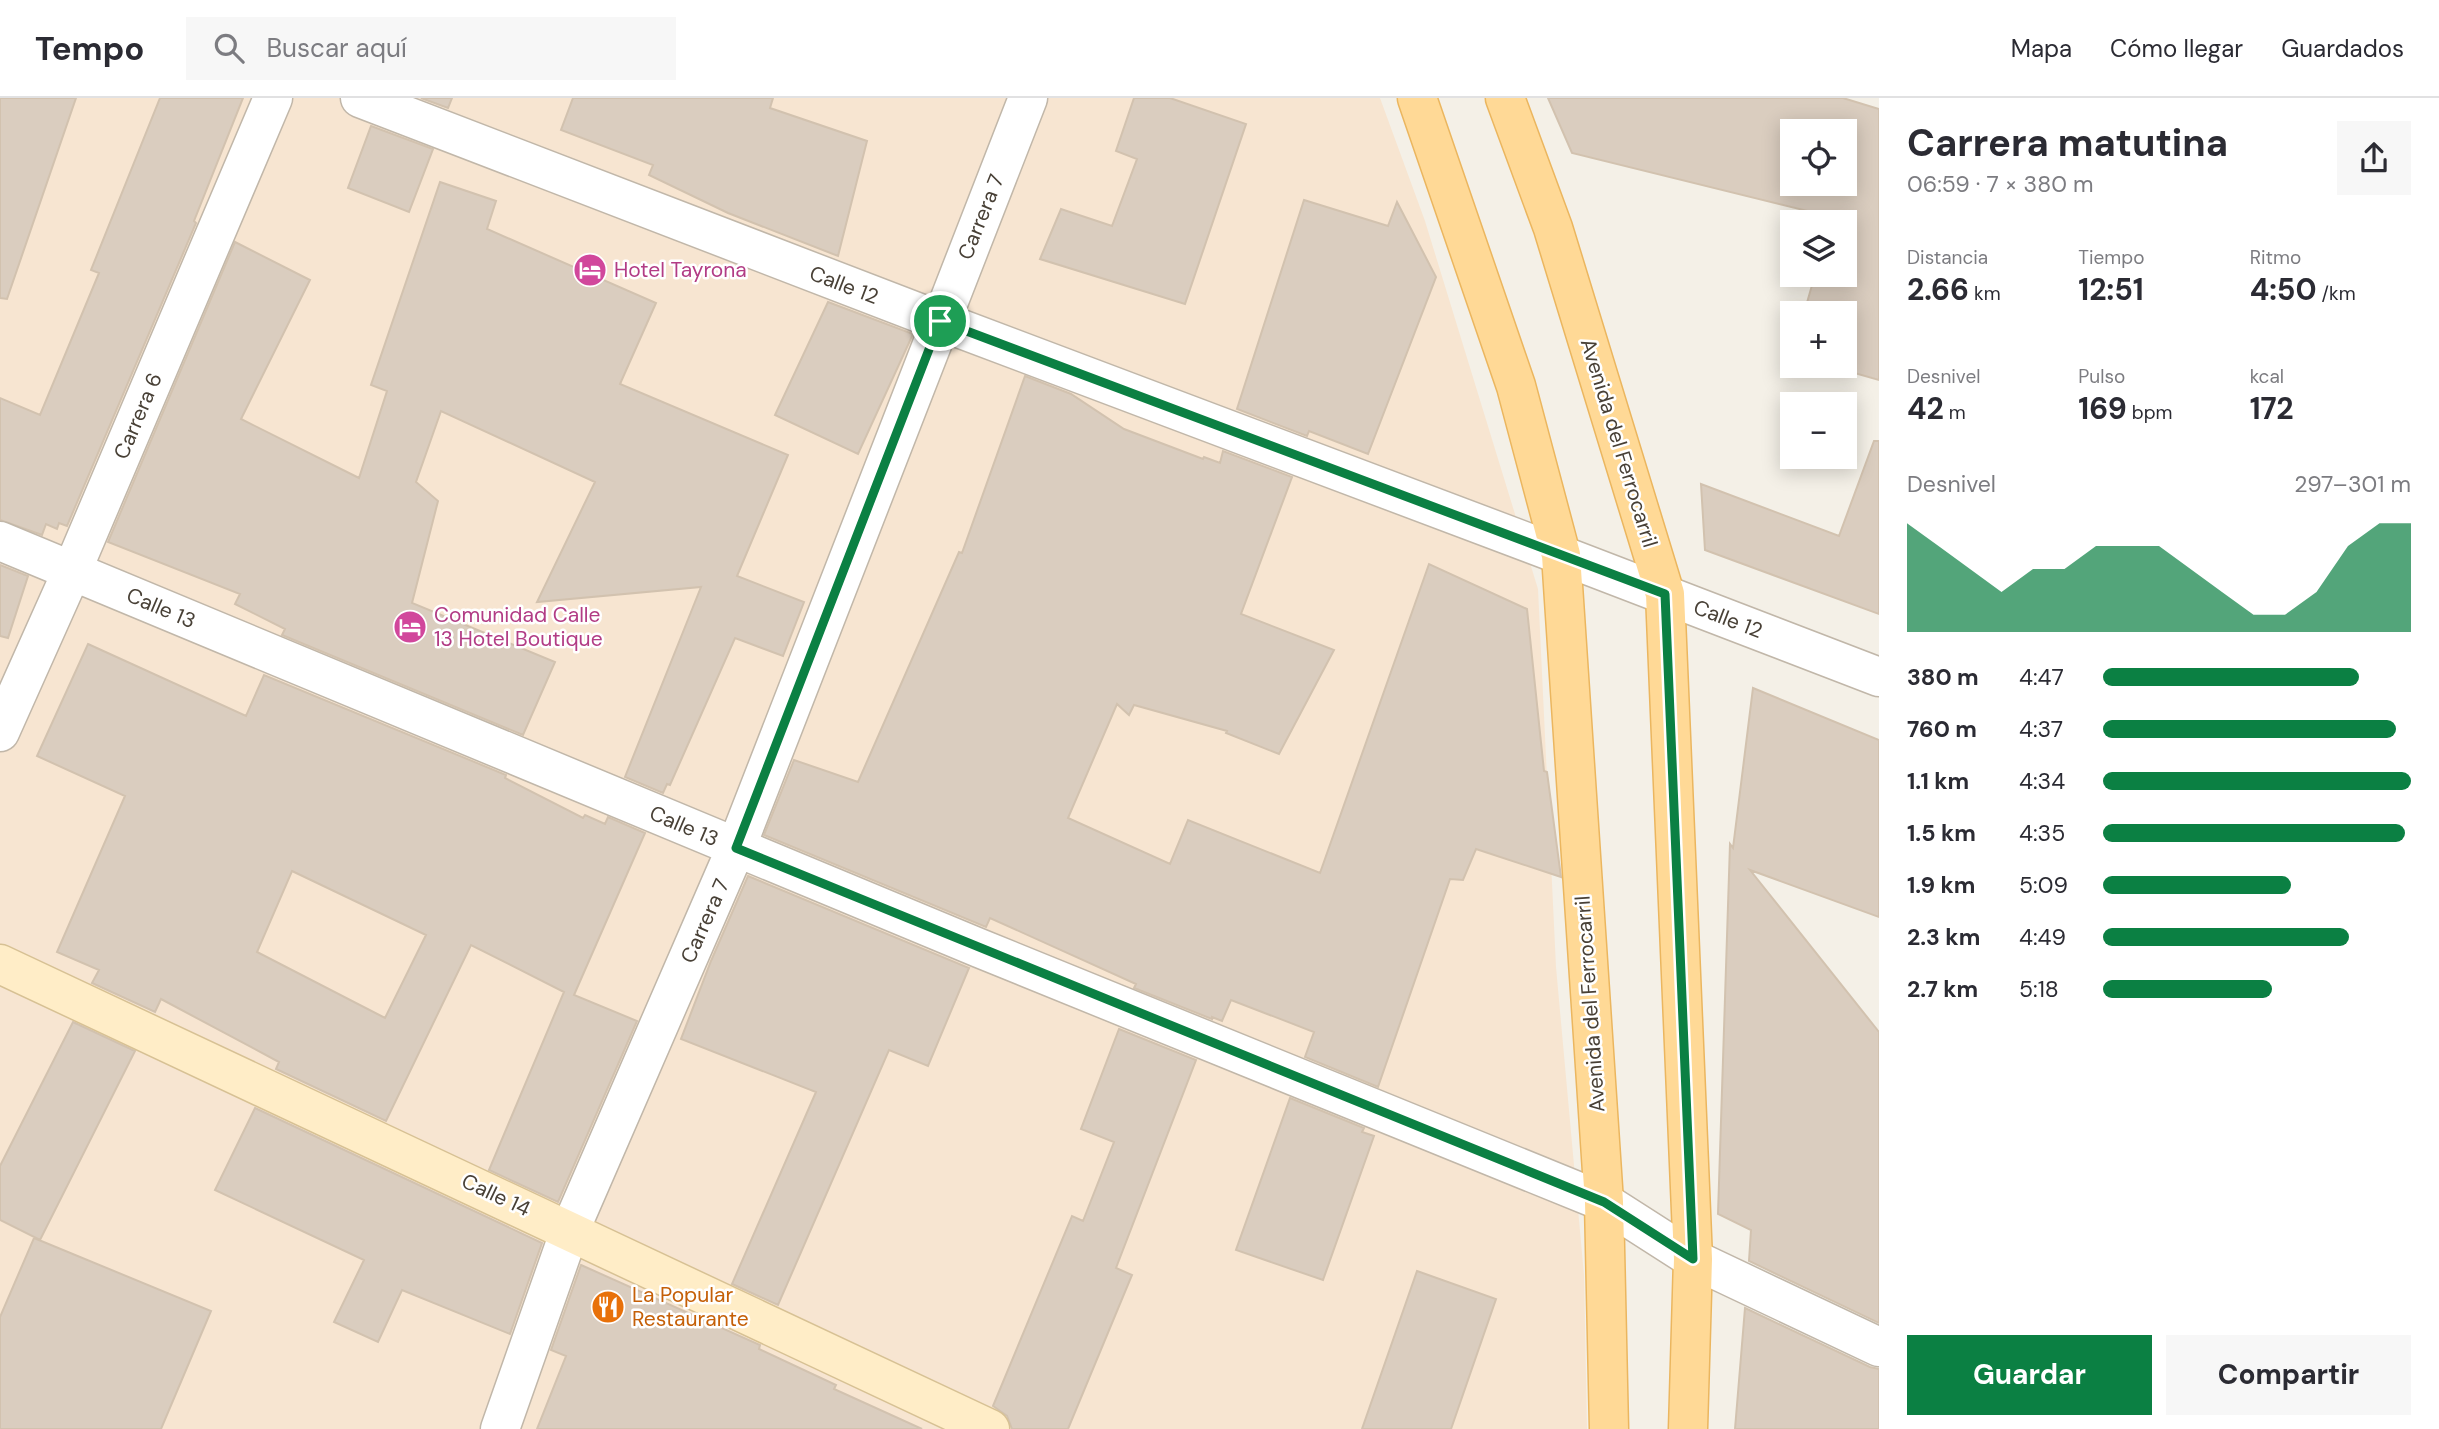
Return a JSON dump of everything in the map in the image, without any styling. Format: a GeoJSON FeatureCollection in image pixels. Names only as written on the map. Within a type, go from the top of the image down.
{"type":"FeatureCollection","features":[{"type":"Feature","properties":{"kind":"main road","name":"Avenida del Ferrocarril"},"geometry":{"type":"LineString","coordinates":[[1417,98],[1516,386],[1561,555],[1604,1202],[1609,1429]]}},
{"type":"Feature","properties":{"kind":"main road","name":"Avenida del Ferrocarril"},"geometry":{"type":"LineString","coordinates":[[1505,98],[1553,228],[1665,594],[1693,1259],[1688,1429]]}},
{"type":"Feature","properties":{"kind":"street","name":"Carrera 6"},"geometry":{"type":"LineString","coordinates":[[0,732],[72,571],[273,98]]}},
{"type":"Feature","properties":{"kind":"street","name":"Calle 12"},"geometry":{"type":"LineString","coordinates":[[360,98],[1879,677]]}},
{"type":"Feature","properties":{"kind":"street","name":"Carrera 7"},"geometry":{"type":"LineString","coordinates":[[500,1429],[570,1230],[736,848],[1028,98]]}},
{"type":"Feature","properties":{"kind":"street","name":"Calle 13"},"geometry":{"type":"LineString","coordinates":[[0,541],[736,848],[1604,1202],[1693,1259],[1879,1347]]}},
{"type":"Feature","properties":{"kind":"street","name":"Calle 14"},"geometry":{"type":"LineString","coordinates":[[0,964],[990,1429]]}},
{"type":"Feature","properties":{"kind":"shaded area"},"geometry":{"type":"Polygon","coordinates":[[[0,98],[1380,98],[1425,221],[1538,589],[1556,967],[1584,1275],[1587,1429],[0,1429],[0,98]]]}},
{"type":"Feature","properties":{"kind":"building"},"geometry":{"type":"Polygon","coordinates":[[[0,98],[76,98],[7,299],[0,298],[0,98]]]}},
{"type":"Feature","properties":{"kind":"building"},"geometry":{"type":"Polygon","coordinates":[[[160,98],[243,98],[194,221],[196,223],[67,526],[59,523],[57,529],[46,524],[42,535],[0,520],[0,398],[40,415],[99,273],[91,270],[160,98]]]}},
{"type":"Feature","properties":{"kind":"building"},"geometry":{"type":"Polygon","coordinates":[[[421,98],[452,98],[448,108],[421,98]]]}},
{"type":"Feature","properties":{"kind":"building"},"geometry":{"type":"Polygon","coordinates":[[[573,98],[773,98],[770,108],[867,141],[838,256],[728,213],[649,175],[653,165],[561,130],[573,98]]]}},
{"type":"Feature","properties":{"kind":"building"},"geometry":{"type":"Polygon","coordinates":[[[1134,98],[1170,98],[1246,124],[1185,304],[1040,259],[1061,209],[1112,226],[1137,159],[1116,151],[1134,98]]]}},
{"type":"Feature","properties":{"kind":"building"},"geometry":{"type":"Polygon","coordinates":[[[1548,98],[1843,98],[1879,109],[1879,380],[1857,374],[1857,301],[1807,301],[1812,287],[1857,287],[1857,210],[1804,210],[1572,153],[1548,98]]]}},
{"type":"Feature","properties":{"kind":"building"},"geometry":{"type":"Polygon","coordinates":[[[371,126],[433,149],[409,212],[348,188],[371,126]]]}},
{"type":"Feature","properties":{"kind":"building"},"geometry":{"type":"Polygon","coordinates":[[[440,182],[496,201],[487,229],[656,303],[620,384],[788,455],[737,576],[804,602],[783,656],[735,638],[670,785],[667,784],[663,793],[625,777],[701,587],[537,602],[595,482],[441,411],[416,482],[438,501],[412,603],[555,662],[523,735],[282,635],[285,629],[235,604],[240,594],[108,542],[235,242],[310,280],[241,419],[359,478],[387,391],[371,385],[440,182]]]}},
{"type":"Feature","properties":{"kind":"building"},"geometry":{"type":"Polygon","coordinates":[[[1304,200],[1388,226],[1397,202],[1436,277],[1368,454],[1309,431],[1307,436],[1237,409],[1304,200]]]}},
{"type":"Feature","properties":{"kind":"building"},"geometry":{"type":"Polygon","coordinates":[[[828,302],[913,334],[858,454],[775,415],[828,302]]]}},
{"type":"Feature","properties":{"kind":"building"},"geometry":{"type":"Polygon","coordinates":[[[1025,376],[1071,394],[1124,429],[1203,459],[1204,457],[1220,463],[1223,451],[1292,477],[1241,614],[1334,650],[1279,754],[1226,733],[1227,731],[1134,705],[1129,715],[1117,704],[1068,818],[1170,864],[1188,820],[1320,873],[1429,564],[1527,609],[1544,771],[1547,772],[1561,877],[1476,849],[1463,880],[1450,879],[1378,1087],[1305,1057],[1314,1032],[1231,1000],[1222,1021],[1212,1019],[1134,988],[1136,984],[990,918],[986,927],[764,835],[794,760],[858,782],[959,552],[962,553],[1025,376]]]}},
{"type":"Feature","properties":{"kind":"building"},"geometry":{"type":"Polygon","coordinates":[[[1874,441],[1879,441],[1879,614],[1705,550],[1701,484],[1839,536],[1874,441]]]}},
{"type":"Feature","properties":{"kind":"building"},"geometry":{"type":"Polygon","coordinates":[[[0,565],[28,576],[8,638],[0,636],[0,565]]]}},
{"type":"Feature","properties":{"kind":"building"},"geometry":{"type":"Polygon","coordinates":[[[88,644],[246,716],[264,675],[506,775],[505,778],[583,818],[585,815],[605,824],[608,817],[645,833],[574,995],[637,1021],[558,1202],[489,1170],[564,992],[471,945],[386,1121],[276,1069],[279,1062],[161,999],[155,1012],[92,983],[99,970],[57,952],[125,796],[37,756],[88,644]],[[292,871],[257,952],[385,1018],[426,935],[292,871]]]}},
{"type":"Feature","properties":{"kind":"building"},"geometry":{"type":"Polygon","coordinates":[[[1753,688],[1879,740],[1879,917],[1750,870],[1879,1032],[1879,1323],[1749,1261],[1751,1230],[1718,1214],[1730,844],[1733,848],[1753,688]]]}},
{"type":"Feature","properties":{"kind":"building"},"geometry":{"type":"Polygon","coordinates":[[[748,876],[969,968],[928,1066],[889,1050],[778,1305],[732,1284],[816,1092],[681,1039],[748,876]]]}},
{"type":"Feature","properties":{"kind":"building"},"geometry":{"type":"Polygon","coordinates":[[[73,1022],[135,1051],[40,1240],[0,1220],[0,1166],[73,1022]]]}},
{"type":"Feature","properties":{"kind":"building"},"geometry":{"type":"Polygon","coordinates":[[[1119,1029],[1196,1060],[1116,1268],[1132,1275],[1068,1429],[1012,1429],[1007,1416],[993,1406],[1072,1216],[1083,1221],[1114,1142],[1081,1129],[1119,1029]]]}},
{"type":"Feature","properties":{"kind":"building"},"geometry":{"type":"Polygon","coordinates":[[[1290,1098],[1364,1128],[1362,1132],[1374,1136],[1323,1280],[1236,1250],[1290,1098]]]}},
{"type":"Feature","properties":{"kind":"building"},"geometry":{"type":"Polygon","coordinates":[[[255,1108],[542,1243],[510,1334],[402,1290],[378,1342],[334,1322],[364,1260],[215,1190],[255,1108]]]}},
{"type":"Feature","properties":{"kind":"building"},"geometry":{"type":"Polygon","coordinates":[[[34,1238],[211,1311],[161,1429],[0,1429],[0,1317],[34,1238]]]}},
{"type":"Feature","properties":{"kind":"building"},"geometry":{"type":"Polygon","coordinates":[[[581,1265],[760,1345],[759,1349],[836,1385],[834,1389],[922,1429],[537,1429],[566,1356],[551,1350],[581,1265]]]}},
{"type":"Feature","properties":{"kind":"building"},"geometry":{"type":"Polygon","coordinates":[[[1417,1271],[1496,1299],[1451,1429],[1362,1429],[1417,1271]]]}},
{"type":"Feature","properties":{"kind":"building"},"geometry":{"type":"Polygon","coordinates":[[[1745,1308],[1879,1369],[1879,1429],[1735,1429],[1745,1308]]]}},
{"type":"Feature","properties":{"kind":"place","name":"Hotel Tayrona"},"geometry":{"type":"Point","coordinates":[590,270]}},
{"type":"Feature","properties":{"kind":"place","name":"Comunidad Calle 13 Hotel Boutique"},"geometry":{"type":"Point","coordinates":[410,627]}},
{"type":"Feature","properties":{"kind":"place","name":"La Popular Restaurante"},"geometry":{"type":"Point","coordinates":[608,1307]}},
{"type":"Feature","properties":{"kind":"route"},"geometry":{"type":"LineString","coordinates":[[940,321],[1665,594],[1693,1259],[1604,1202],[736,848],[940,321]]}}]}
